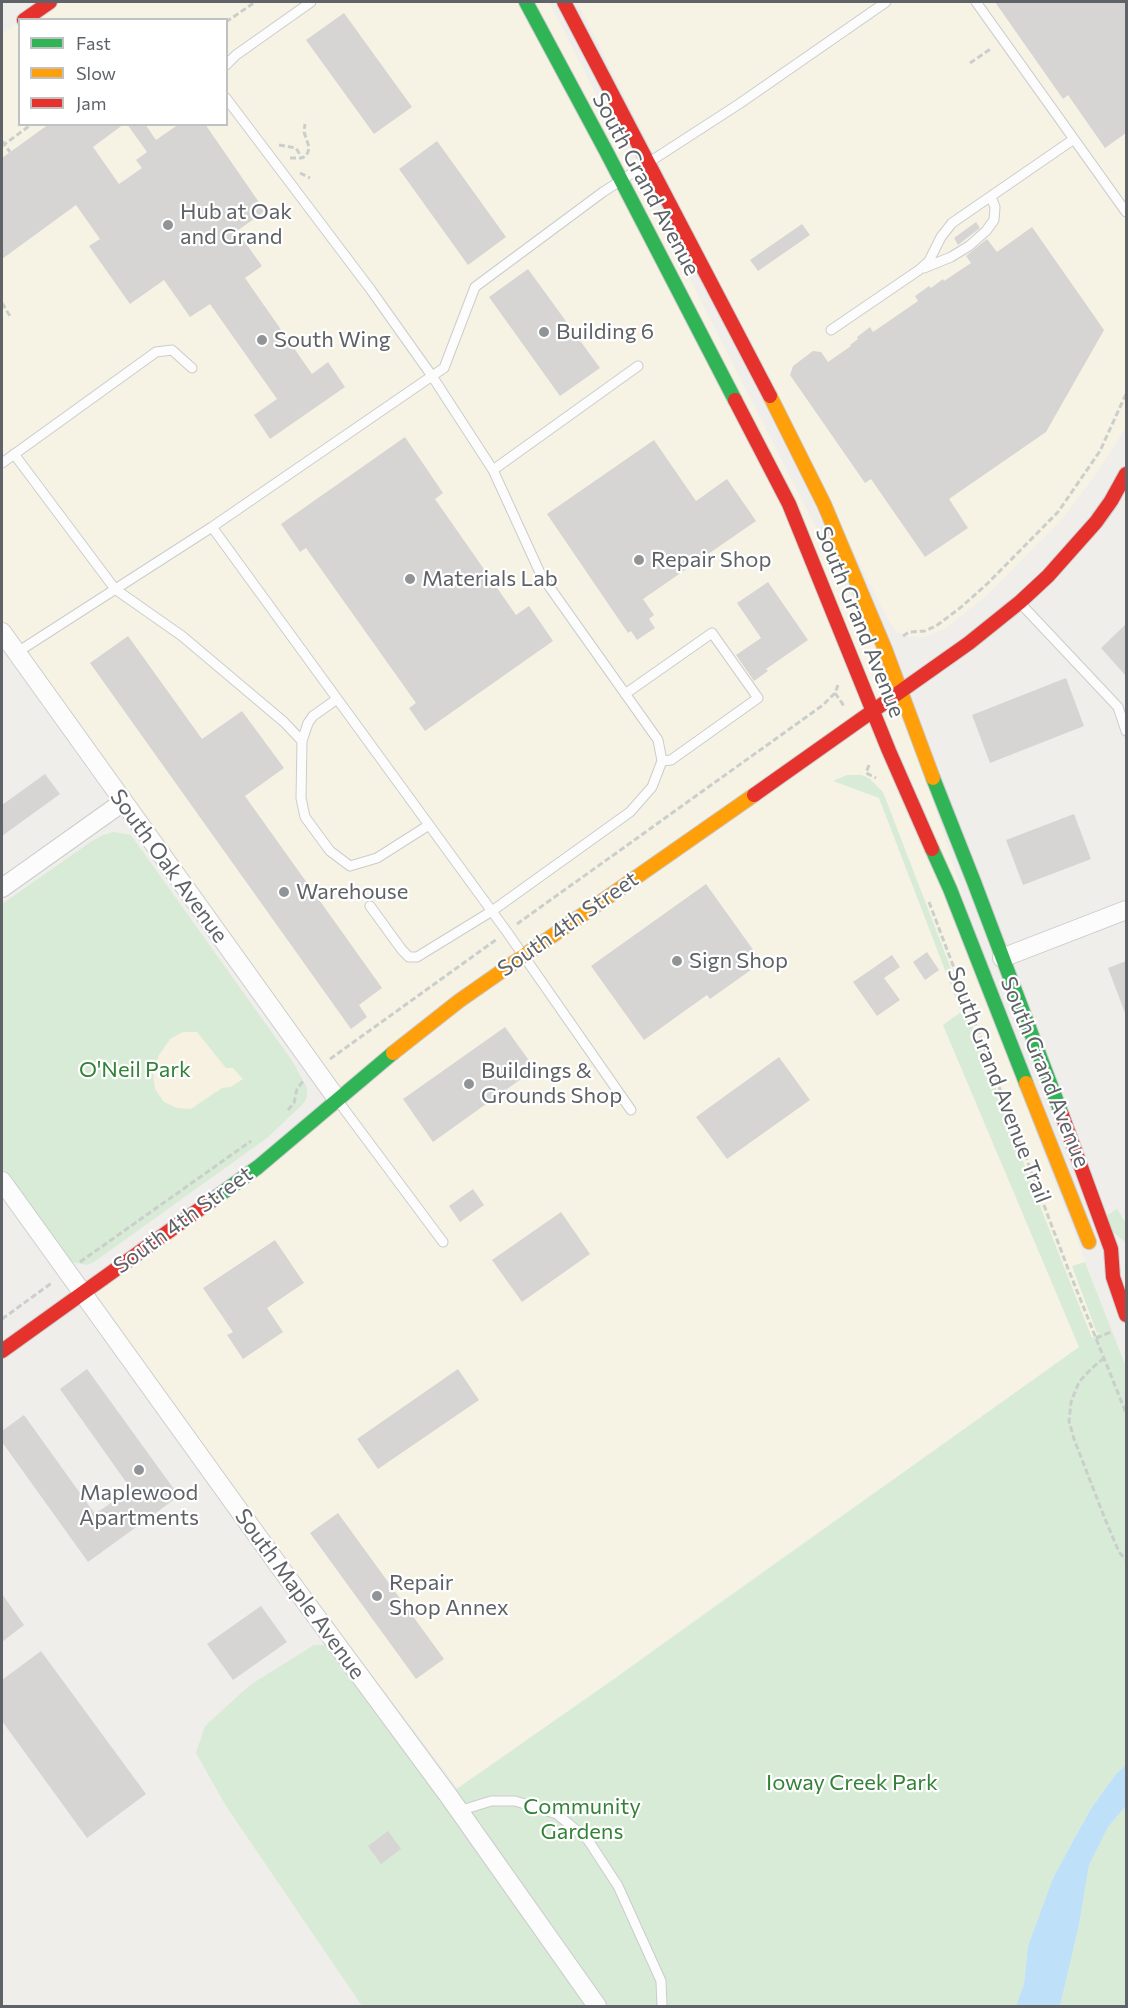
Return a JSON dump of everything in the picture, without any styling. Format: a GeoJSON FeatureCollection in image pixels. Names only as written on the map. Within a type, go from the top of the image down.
{"type":"FeatureCollection","features":[{"type":"Feature","properties":{"kind":"street"},"geometry":{"type":"LineString","coordinates":[[22,17],[50,2]]}},
{"type":"Feature","properties":{"kind":"street","name":"South Grand Avenue"},"geometry":{"type":"LineString","coordinates":[[526,2],[789,504],[873,712],[950,889],[1097,1258],[1118,1280]]}},
{"type":"Feature","properties":{"kind":"street","name":"South Grand Avenue"},"geometry":{"type":"LineString","coordinates":[[564,2],[724,306],[824,504],[885,649],[1111,1249],[1126,1315]]}},
{"type":"Feature","properties":{"kind":"street","name":"South 4th Street"},"geometry":{"type":"LineString","coordinates":[[2,1351],[258,1167],[406,1042],[524,956],[969,643],[1020,602],[1060,562],[1096,522],[1126,474]]}},
{"type":"Feature","properties":{"kind":"street"},"geometry":{"type":"LineString","coordinates":[[1111,501],[1126,512]]}},
{"type":"Feature","properties":{"kind":"street","name":"South Oak Avenue"},"geometry":{"type":"LineString","coordinates":[[2,633],[337,1099]]}},
{"type":"Feature","properties":{"kind":"street"},"geometry":{"type":"LineString","coordinates":[[2,888],[123,801]]}},
{"type":"Feature","properties":{"kind":"street"},"geometry":{"type":"LineString","coordinates":[[1002,958],[1126,910]]}},
{"type":"Feature","properties":{"kind":"street","name":"South Maple Avenue"},"geometry":{"type":"LineString","coordinates":[[2,1181],[287,1577],[459,1810],[597,2007]]}},
{"type":"Feature","properties":{"kind":"lane"},"geometry":{"type":"LineString","coordinates":[[228,63],[311,2]]}},
{"type":"Feature","properties":{"kind":"lane"},"geometry":{"type":"LineString","coordinates":[[16,653],[212,526],[444,368],[475,287],[621,180],[739,104],[886,2]]}},
{"type":"Feature","properties":{"kind":"lane"},"geometry":{"type":"LineString","coordinates":[[976,2],[1126,212]]}},
{"type":"Feature","properties":{"kind":"lane"},"geometry":{"type":"LineString","coordinates":[[228,101],[371,290],[432,376],[493,470],[542,575],[658,740],[662,761],[652,787],[630,812],[492,911],[417,957],[409,957],[402,950],[370,906]]}},
{"type":"Feature","properties":{"kind":"lane"},"geometry":{"type":"LineString","coordinates":[[831,330],[919,270],[928,261],[941,237],[952,223],[1074,139]]}},
{"type":"Feature","properties":{"kind":"lane"},"geometry":{"type":"LineString","coordinates":[[919,270],[951,257],[969,246],[986,231],[994,220],[995,207],[991,196]]}},
{"type":"Feature","properties":{"kind":"lane"},"geometry":{"type":"LineString","coordinates":[[2,463],[156,352],[172,350],[192,368]]}},
{"type":"Feature","properties":{"kind":"lane"},"geometry":{"type":"LineString","coordinates":[[493,470],[638,366]]}},
{"type":"Feature","properties":{"kind":"lane"},"geometry":{"type":"LineString","coordinates":[[14,454],[115,589],[182,636],[284,722],[302,741]]}},
{"type":"Feature","properties":{"kind":"lane"},"geometry":{"type":"LineString","coordinates":[[212,526],[492,911],[631,1110]]}},
{"type":"Feature","properties":{"kind":"lane"},"geometry":{"type":"LineString","coordinates":[[1020,602],[1118,707],[1126,731]]}},
{"type":"Feature","properties":{"kind":"lane"},"geometry":{"type":"LineString","coordinates":[[625,694],[712,633],[758,698],[671,760],[662,761]]}},
{"type":"Feature","properties":{"kind":"lane"},"geometry":{"type":"LineString","coordinates":[[337,699],[313,716],[302,741],[301,798],[305,817],[330,851],[350,866],[377,858],[429,825]]}},
{"type":"Feature","properties":{"kind":"lane"},"geometry":{"type":"LineString","coordinates":[[337,1099],[443,1242]]}},
{"type":"Feature","properties":{"kind":"lane"},"geometry":{"type":"LineString","coordinates":[[459,1810],[491,1801],[515,1801],[557,1814],[588,1840],[618,1886],[661,1981],[662,2007]]}},
{"type":"Feature","properties":{"kind":"path"},"geometry":{"type":"LineString","coordinates":[[228,21],[255,2]]}},
{"type":"Feature","properties":{"kind":"path"},"geometry":{"type":"LineString","coordinates":[[970,63],[992,48]]}},
{"type":"Feature","properties":{"kind":"path"},"geometry":{"type":"LineString","coordinates":[[290,158],[306,156],[309,147],[304,132],[305,124]]}},
{"type":"Feature","properties":{"kind":"path"},"geometry":{"type":"LineString","coordinates":[[10,152],[2,144],[29,126]]}},
{"type":"Feature","properties":{"kind":"path"},"geometry":{"type":"LineString","coordinates":[[274,143],[292,147],[302,155],[302,158]]}},
{"type":"Feature","properties":{"kind":"path"},"geometry":{"type":"LineString","coordinates":[[2,303],[10,316]]}},
{"type":"Feature","properties":{"kind":"path"},"geometry":{"type":"LineString","coordinates":[[904,635],[909,632],[925,631],[936,626],[960,608],[1058,512],[1100,451],[1126,394]]}},
{"type":"Feature","properties":{"kind":"path"},"geometry":{"type":"LineString","coordinates":[[515,926],[823,705],[835,693],[841,699]]}},
{"type":"Feature","properties":{"kind":"path"},"geometry":{"type":"LineString","coordinates":[[869,765],[866,773],[882,784]]}},
{"type":"Feature","properties":{"kind":"path","name":"South Grand Avenue Trail"},"geometry":{"type":"LineString","coordinates":[[928,898],[1126,1413]]}},
{"type":"Feature","properties":{"kind":"path"},"geometry":{"type":"LineString","coordinates":[[327,1060],[493,942]]}},
{"type":"Feature","properties":{"kind":"path"},"geometry":{"type":"LineString","coordinates":[[286,1113],[294,1103],[297,1089],[303,1080]]}},
{"type":"Feature","properties":{"kind":"path"},"geometry":{"type":"LineString","coordinates":[[78,1264],[251,1141]]}},
{"type":"Feature","properties":{"kind":"path"},"geometry":{"type":"LineString","coordinates":[[2,1319],[54,1281]]}},
{"type":"Feature","properties":{"kind":"path"},"geometry":{"type":"LineString","coordinates":[[1096,1338],[1112,1331]]}},
{"type":"Feature","properties":{"kind":"path"},"geometry":{"type":"LineString","coordinates":[[1104,1358],[1079,1382],[1071,1402],[1069,1421],[1105,1520],[1119,1551],[1126,1560]]}},
{"type":"Feature","properties":{"kind":"shaded area"},"geometry":{"type":"Polygon","coordinates":[[[50,2],[549,2],[900,693],[1036,1133],[1110,1326],[458,1788],[82,1293],[337,1099],[2,632],[2,34],[18,23],[18,126],[228,126],[228,18],[25,18],[50,2]]]}},
{"type":"Feature","properties":{"kind":"shaded area"},"geometry":{"type":"Polygon","coordinates":[[[577,2],[1126,2],[1126,427],[1096,474],[1063,518],[988,594],[946,628],[923,637],[909,637],[897,632],[888,620],[577,2]]]}},
{"type":"Feature","properties":{"kind":"green space","name":"Ioway Creek Park"},"geometry":{"type":"Polygon","coordinates":[[[847,775],[862,775],[870,779],[883,792],[1092,1338],[1101,1332],[1097,1333],[1072,1266],[1085,1262],[1126,1367],[1126,1765],[1116,1774],[1090,1810],[1053,1878],[1028,1946],[1024,1984],[1016,2006],[362,2006],[226,1806],[196,1753],[205,1726],[250,1685],[314,1645],[327,1645],[448,1795],[1079,1347],[943,1025],[961,1012],[879,798],[833,781],[847,775]]]}},
{"type":"Feature","properties":{"kind":"green space","name":"O'Neil Park"},"geometry":{"type":"Polygon","coordinates":[[[114,832],[131,835],[293,1062],[307,1088],[307,1097],[304,1103],[267,1138],[87,1265],[71,1262],[2,1168],[2,904],[92,841],[114,832]]]}},
{"type":"Feature","properties":{"kind":"green space"},"geometry":{"type":"Polygon","coordinates":[[[1117,1209],[1126,1223],[1126,1240],[1124,1241],[1113,1232],[1106,1216],[1117,1209]]]}},
{"type":"Feature","properties":{"kind":"green space"},"geometry":{"type":"Polygon","coordinates":[[[1126,1806],[1126,2006],[1060,2006],[1079,1925],[1089,1865],[1108,1827],[1126,1806]]]}},
{"type":"Feature","properties":{"kind":"sand"},"geometry":{"type":"Polygon","coordinates":[[[183,1032],[197,1032],[226,1068],[233,1068],[243,1079],[231,1087],[222,1088],[191,1109],[177,1108],[164,1102],[155,1089],[153,1073],[159,1055],[170,1039],[183,1032]]]}},
{"type":"Feature","properties":{"kind":"water"},"geometry":{"type":"Polygon","coordinates":[[[1126,1765],[1126,1806],[1108,1827],[1089,1865],[1079,1925],[1060,2006],[1016,2006],[1024,1984],[1028,1946],[1053,1878],[1090,1810],[1116,1774],[1126,1765]]]}},
{"type":"Feature","properties":{"kind":"building"},"geometry":{"type":"Polygon","coordinates":[[[995,2],[1126,2],[1126,133],[1105,148],[1068,95],[1063,99],[995,2]]]}},
{"type":"Feature","properties":{"kind":"building"},"geometry":{"type":"Polygon","coordinates":[[[344,13],[412,107],[374,134],[306,40],[344,13]]]}},
{"type":"Feature","properties":{"kind":"building"},"geometry":{"type":"Polygon","coordinates":[[[46,126],[121,126],[93,147],[119,184],[142,168],[136,160],[147,152],[128,126],[146,126],[156,140],[176,126],[206,126],[265,211],[237,231],[262,266],[245,278],[312,374],[328,362],[345,387],[270,439],[254,415],[277,399],[210,304],[190,317],[164,280],[130,304],[89,246],[100,239],[76,205],[2,259],[2,158],[46,126]]]}},
{"type":"Feature","properties":{"kind":"building"},"geometry":{"type":"Polygon","coordinates":[[[437,141],[506,237],[468,265],[399,169],[437,141]]]}},
{"type":"Feature","properties":{"kind":"building"},"geometry":{"type":"Polygon","coordinates":[[[976,222],[980,228],[958,245],[954,238],[976,222]]]}},
{"type":"Feature","properties":{"kind":"building"},"geometry":{"type":"Polygon","coordinates":[[[802,224],[810,235],[758,271],[750,260],[802,224]]]}},
{"type":"Feature","properties":{"kind":"building"},"geometry":{"type":"Polygon","coordinates":[[[1032,227],[1104,330],[1046,432],[949,499],[968,528],[925,557],[871,479],[865,483],[790,375],[793,366],[813,351],[821,352],[828,362],[851,346],[858,339],[857,337],[870,327],[873,332],[918,301],[915,296],[929,286],[931,288],[943,279],[944,281],[971,263],[966,256],[987,239],[997,252],[1032,227]]]}},
{"type":"Feature","properties":{"kind":"building","name":"Building 6"},"geometry":{"type":"Polygon","coordinates":[[[528,269],[600,368],[560,396],[489,297],[528,269]]]}},
{"type":"Feature","properties":{"kind":"building","name":"Materials Lab"},"geometry":{"type":"Polygon","coordinates":[[[405,437],[443,493],[435,499],[516,615],[529,606],[553,641],[425,731],[409,708],[416,703],[306,548],[300,552],[281,524],[405,437]]]}},
{"type":"Feature","properties":{"kind":"building","name":"Repair Shop"},"geometry":{"type":"Polygon","coordinates":[[[654,440],[696,501],[727,479],[756,521],[643,599],[654,615],[649,619],[655,628],[637,640],[631,631],[628,633],[547,514],[654,440]]]}},
{"type":"Feature","properties":{"kind":"building"},"geometry":{"type":"Polygon","coordinates":[[[768,582],[808,640],[766,669],[768,671],[754,681],[736,655],[761,638],[737,603],[768,582]]]}},
{"type":"Feature","properties":{"kind":"building"},"geometry":{"type":"Polygon","coordinates":[[[1126,624],[1126,676],[1101,648],[1126,624]]]}},
{"type":"Feature","properties":{"kind":"building","name":"Warehouse"},"geometry":{"type":"Polygon","coordinates":[[[128,636],[202,739],[242,711],[284,768],[245,796],[382,988],[359,1005],[367,1017],[351,1029],[90,663],[128,636]]]}},
{"type":"Feature","properties":{"kind":"building"},"geometry":{"type":"Polygon","coordinates":[[[1066,678],[1084,726],[990,763],[972,715],[1066,678]]]}},
{"type":"Feature","properties":{"kind":"building"},"geometry":{"type":"Polygon","coordinates":[[[45,774],[60,794],[2,836],[2,805],[45,774]]]}},
{"type":"Feature","properties":{"kind":"building"},"geometry":{"type":"Polygon","coordinates":[[[1074,814],[1091,859],[1023,885],[1006,840],[1074,814]]]}},
{"type":"Feature","properties":{"kind":"building","name":"Sign Shop"},"geometry":{"type":"Polygon","coordinates":[[[706,884],[759,958],[752,964],[755,967],[710,999],[707,995],[644,1040],[591,966],[706,884]]]}},
{"type":"Feature","properties":{"kind":"building"},"geometry":{"type":"Polygon","coordinates":[[[927,952],[939,970],[925,980],[913,962],[927,952]]]}},
{"type":"Feature","properties":{"kind":"building"},"geometry":{"type":"Polygon","coordinates":[[[892,955],[900,967],[884,978],[900,1000],[877,1016],[853,982],[892,955]]]}},
{"type":"Feature","properties":{"kind":"building"},"geometry":{"type":"Polygon","coordinates":[[[1126,961],[1126,1013],[1125,1013],[1108,968],[1126,961]]]}},
{"type":"Feature","properties":{"kind":"building","name":"Buildings & Grounds Shop"},"geometry":{"type":"Polygon","coordinates":[[[505,1027],[535,1069],[433,1142],[403,1099],[505,1027]]]}},
{"type":"Feature","properties":{"kind":"building"},"geometry":{"type":"Polygon","coordinates":[[[779,1057],[810,1100],[727,1159],[696,1117],[779,1057]]]}},
{"type":"Feature","properties":{"kind":"building"},"geometry":{"type":"Polygon","coordinates":[[[473,1189],[484,1205],[460,1222],[449,1206],[473,1189]]]}},
{"type":"Feature","properties":{"kind":"building"},"geometry":{"type":"Polygon","coordinates":[[[561,1212],[590,1254],[522,1302],[492,1260],[561,1212]]]}},
{"type":"Feature","properties":{"kind":"building"},"geometry":{"type":"Polygon","coordinates":[[[275,1240],[304,1283],[267,1308],[283,1332],[243,1359],[227,1335],[233,1332],[203,1288],[275,1240]]]}},
{"type":"Feature","properties":{"kind":"building","name":"Maplewood Apartments"},"geometry":{"type":"Polygon","coordinates":[[[87,1369],[179,1496],[88,1562],[2,1442],[2,1431],[24,1415],[95,1514],[131,1489],[60,1389],[87,1369]]]}},
{"type":"Feature","properties":{"kind":"building"},"geometry":{"type":"Polygon","coordinates":[[[458,1369],[479,1400],[378,1469],[357,1439],[458,1369]]]}},
{"type":"Feature","properties":{"kind":"building","name":"Repair Shop Annex"},"geometry":{"type":"Polygon","coordinates":[[[338,1513],[444,1659],[416,1679],[310,1533],[338,1513]]]}},
{"type":"Feature","properties":{"kind":"building"},"geometry":{"type":"Polygon","coordinates":[[[2,1594],[24,1625],[2,1642],[2,1594]]]}},
{"type":"Feature","properties":{"kind":"building"},"geometry":{"type":"Polygon","coordinates":[[[261,1606],[287,1642],[233,1680],[207,1644],[261,1606]]]}},
{"type":"Feature","properties":{"kind":"building"},"geometry":{"type":"Polygon","coordinates":[[[41,1651],[146,1794],[87,1838],[2,1721],[2,1680],[41,1651]]]}},
{"type":"Feature","properties":{"kind":"building"},"geometry":{"type":"Polygon","coordinates":[[[388,1831],[401,1849],[381,1864],[368,1846],[388,1831]]]}},
{"type":"Feature","properties":{"kind":"traffic: fast"},"geometry":{"type":"LineString","coordinates":[[526,2],[735,400]]}},
{"type":"Feature","properties":{"kind":"traffic: fast"},"geometry":{"type":"LineString","coordinates":[[933,778],[1062,1115]]}},
{"type":"Feature","properties":{"kind":"traffic: fast"},"geometry":{"type":"LineString","coordinates":[[932,849],[1026,1083]]}},
{"type":"Feature","properties":{"kind":"traffic: fast"},"geometry":{"type":"LineString","coordinates":[[211,1201],[258,1167],[393,1053]]}},
{"type":"Feature","properties":{"kind":"traffic: slow"},"geometry":{"type":"LineString","coordinates":[[770,396],[824,504],[885,649],[933,778]]}},
{"type":"Feature","properties":{"kind":"traffic: slow"},"geometry":{"type":"LineString","coordinates":[[393,1053],[459,1001],[754,795]]}},
{"type":"Feature","properties":{"kind":"traffic: slow"},"geometry":{"type":"LineString","coordinates":[[1026,1083],[1089,1242]]}},
{"type":"Feature","properties":{"kind":"traffic: jam"},"geometry":{"type":"LineString","coordinates":[[27,18],[50,2]]}},
{"type":"Feature","properties":{"kind":"traffic: jam"},"geometry":{"type":"LineString","coordinates":[[564,2],[770,396]]}},
{"type":"Feature","properties":{"kind":"traffic: jam"},"geometry":{"type":"LineString","coordinates":[[735,400],[789,504],[889,751],[932,849]]}},
{"type":"Feature","properties":{"kind":"traffic: jam"},"geometry":{"type":"LineString","coordinates":[[754,795],[969,643],[1020,602],[1048,576],[1096,522],[1126,474]]}},
{"type":"Feature","properties":{"kind":"traffic: jam"},"geometry":{"type":"LineString","coordinates":[[1062,1115],[1111,1249],[1113,1277],[1126,1315]]}},
{"type":"Feature","properties":{"kind":"traffic: jam"},"geometry":{"type":"LineString","coordinates":[[2,1351],[211,1201]]}},
{"type":"Feature","properties":{"kind":"place","name":"Hub at Oak and Grand"},"geometry":{"type":"Point","coordinates":[168,225]}},
{"type":"Feature","properties":{"kind":"place","name":"Building 6"},"geometry":{"type":"Point","coordinates":[544,332]}},
{"type":"Feature","properties":{"kind":"place","name":"South Wing"},"geometry":{"type":"Point","coordinates":[262,340]}},
{"type":"Feature","properties":{"kind":"place","name":"Repair Shop"},"geometry":{"type":"Point","coordinates":[639,560]}},
{"type":"Feature","properties":{"kind":"place","name":"Materials Lab"},"geometry":{"type":"Point","coordinates":[410,579]}},
{"type":"Feature","properties":{"kind":"place","name":"Warehouse"},"geometry":{"type":"Point","coordinates":[284,892]}},
{"type":"Feature","properties":{"kind":"place","name":"Sign Shop"},"geometry":{"type":"Point","coordinates":[677,961]}},
{"type":"Feature","properties":{"kind":"place","name":"Buildings & Grounds Shop"},"geometry":{"type":"Point","coordinates":[469,1084]}},
{"type":"Feature","properties":{"kind":"place","name":"Maplewood Apartments"},"geometry":{"type":"Point","coordinates":[139,1470]}},
{"type":"Feature","properties":{"kind":"place","name":"Repair Shop Annex"},"geometry":{"type":"Point","coordinates":[377,1596]}},
{"type":"Feature","properties":{"kind":"park label","name":"Community Gardens"},"geometry":{"type":"Point","coordinates":[582,1820]}}]}
